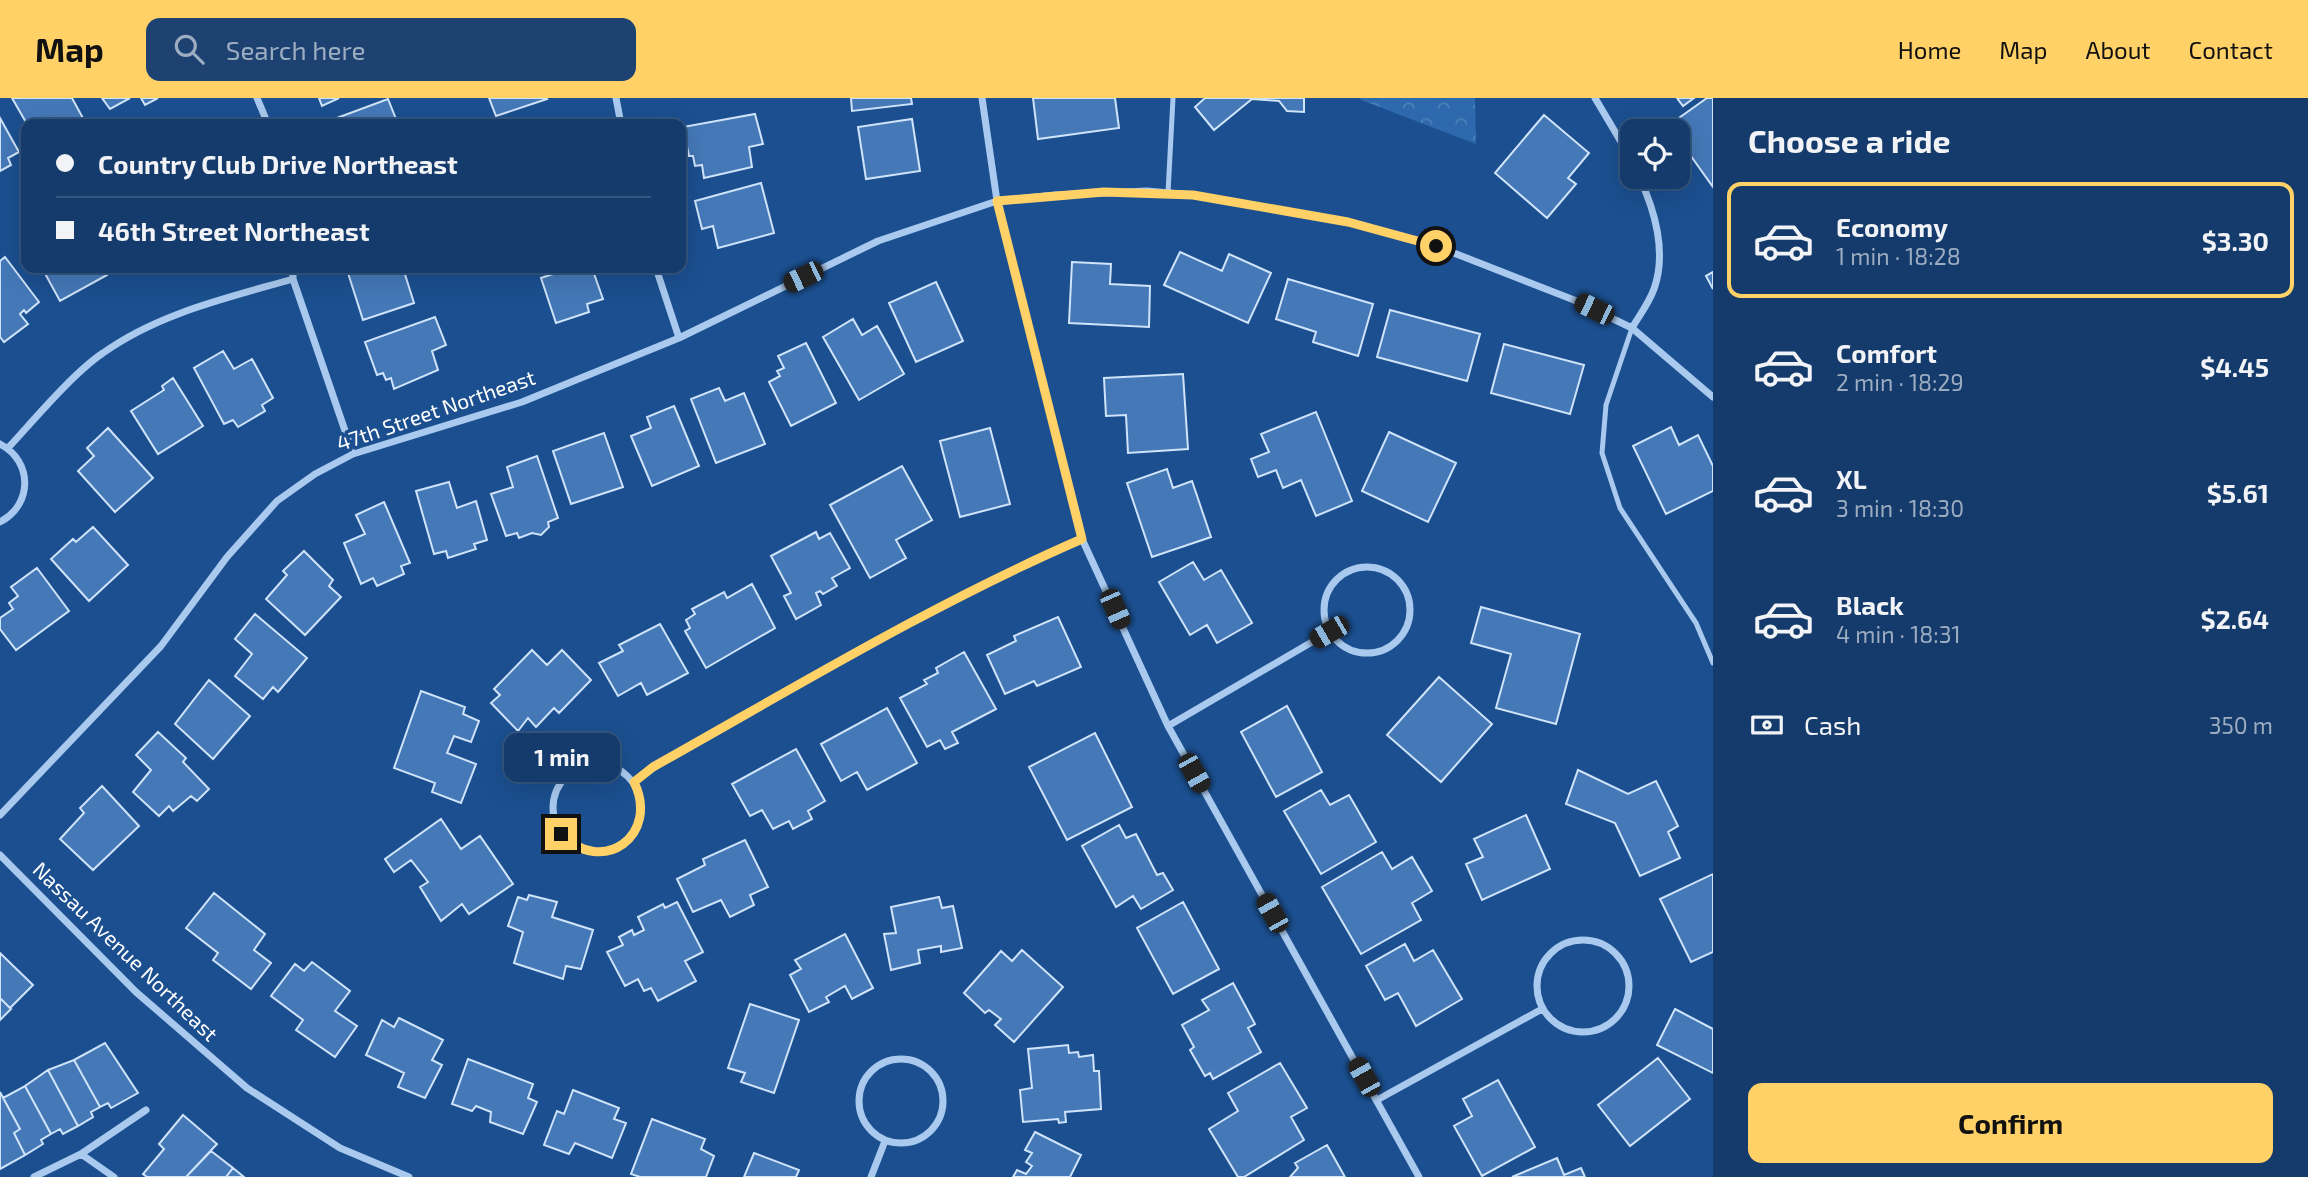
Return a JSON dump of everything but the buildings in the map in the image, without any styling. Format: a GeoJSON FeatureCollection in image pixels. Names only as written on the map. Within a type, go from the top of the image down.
{"type":"FeatureCollection","features":[{"type":"Feature","properties":{"kind":"street"},"geometry":{"type":"LineString","coordinates":[[257,98],[266,119]]}},
{"type":"Feature","properties":{"kind":"street"},"geometry":{"type":"LineString","coordinates":[[616,98],[620,119]]}},
{"type":"Feature","properties":{"kind":"street"},"geometry":{"type":"LineString","coordinates":[[982,98],[997,201],[1082,539],[1168,726],[1419,1177]]}},
{"type":"Feature","properties":{"kind":"street"},"geometry":{"type":"LineString","coordinates":[[1595,98],[1620,140]]}},
{"type":"Feature","properties":{"kind":"street"},"geometry":{"type":"LineString","coordinates":[[1632,328],[1654,290],[1660,259],[1652,204],[1645,189]]}},
{"type":"Feature","properties":{"kind":"street","name":"47th Street Northeast"},"geometry":{"type":"LineString","coordinates":[[0,815],[161,646],[227,557],[277,501],[315,474],[353,454],[522,402],[679,338],[878,241],[997,201],[1104,192],[1168,193],[1348,222],[1424,243],[1574,300],[1632,328],[1713,397]]}},
{"type":"Feature","properties":{"kind":"street"},"geometry":{"type":"LineString","coordinates":[[293,273],[353,454]]}},
{"type":"Feature","properties":{"kind":"street"},"geometry":{"type":"LineString","coordinates":[[658,273],[679,338]]}},
{"type":"Feature","properties":{"kind":"street"},"geometry":{"type":"LineString","coordinates":[[8,448],[101,354],[146,327],[191,308],[293,279]]}},
{"type":"Feature","properties":{"kind":"street"},"geometry":{"type":"LineString","coordinates":[[0,444],[8,448],[24,470],[26,483],[17,508],[0,522]]}},
{"type":"Feature","properties":{"kind":"street"},"geometry":{"type":"LineString","coordinates":[[634,782],[653,767],[829,666],[1033,561],[1082,539]]}},
{"type":"Feature","properties":{"kind":"street"},"geometry":{"type":"LineString","coordinates":[[1371,567],[1395,578],[1404,588],[1409,614],[1406,627],[1388,647],[1362,652],[1338,642],[1329,632],[1325,619],[1327,593],[1345,573],[1371,567]]}},
{"type":"Feature","properties":{"kind":"street"},"geometry":{"type":"LineString","coordinates":[[1168,726],[1329,632]]}},
{"type":"Feature","properties":{"kind":"street"},"geometry":{"type":"LineString","coordinates":[[597,763],[611,765],[634,782],[641,801],[640,822],[624,844],[597,853],[571,844],[561,834],[554,822],[555,794],[571,772],[597,763]]}},
{"type":"Feature","properties":{"kind":"street","name":"Nassau Avenue Northeast"},"geometry":{"type":"LineString","coordinates":[[0,855],[136,992],[247,1087],[340,1148],[409,1177]]}},
{"type":"Feature","properties":{"kind":"street"},"geometry":{"type":"LineString","coordinates":[[1575,940],[1605,944],[1625,966],[1629,981],[1628,997],[1622,1011],[1597,1030],[1581,1032],[1566,1029],[1552,1021],[1542,1009],[1537,988],[1541,966],[1549,953],[1561,944],[1575,940]]}},
{"type":"Feature","properties":{"kind":"street"},"geometry":{"type":"LineString","coordinates":[[1377,1100],[1542,1009]]}},
{"type":"Feature","properties":{"kind":"street"},"geometry":{"type":"LineString","coordinates":[[890,1060],[916,1062],[937,1079],[943,1104],[940,1117],[923,1137],[911,1142],[885,1141],[874,1134],[860,1112],[862,1086],[869,1075],[890,1060]]}},
{"type":"Feature","properties":{"kind":"street"},"geometry":{"type":"LineString","coordinates":[[34,1177],[81,1154],[146,1110]]}},
{"type":"Feature","properties":{"kind":"street"},"geometry":{"type":"LineString","coordinates":[[871,1177],[885,1141]]}},
{"type":"Feature","properties":{"kind":"street"},"geometry":{"type":"LineString","coordinates":[[81,1154],[114,1177]]}},
{"type":"Feature","properties":{"kind":"lane"},"geometry":{"type":"LineString","coordinates":[[1168,193],[1173,98]]}},
{"type":"Feature","properties":{"kind":"lane"},"geometry":{"type":"LineString","coordinates":[[1632,328],[1606,405],[1602,453],[1620,508],[1696,623],[1713,663]]}},
{"type":"Feature","properties":{"kind":"green space"},"geometry":{"type":"Polygon","coordinates":[[[1360,98],[1475,98],[1476,144],[1361,100],[1360,98]]]}},
{"type":"Feature","properties":{"kind":"route"},"geometry":{"type":"LineString","coordinates":[[561,834],[571,844],[597,853],[624,844],[634,834],[640,822],[640,794],[634,782],[653,767],[829,666],[1033,561],[1082,539],[997,201],[1104,192],[1147,191],[1193,195],[1348,222],[1436,246]]}}]}
